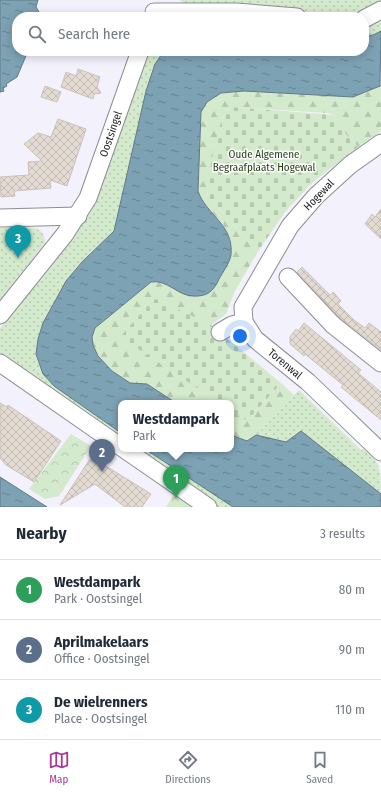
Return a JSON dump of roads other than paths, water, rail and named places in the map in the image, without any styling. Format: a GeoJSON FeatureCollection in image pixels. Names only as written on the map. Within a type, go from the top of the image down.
{"type":"FeatureCollection","features":[{"type":"Feature","properties":{"kind":"street"},"geometry":{"type":"LineString","coordinates":[[155,10],[236,12]]}},
{"type":"Feature","properties":{"kind":"street"},"geometry":{"type":"LineString","coordinates":[[369,16],[381,10]]}},
{"type":"Feature","properties":{"kind":"street","name":"Oostsingel"},"geometry":{"type":"LineString","coordinates":[[0,315],[65,234],[78,216],[88,198],[138,56]]}},
{"type":"Feature","properties":{"kind":"street","name":"Hogewal"},"geometry":{"type":"LineString","coordinates":[[244,322],[243,307],[290,226],[316,196],[372,146]]}},
{"type":"Feature","properties":{"kind":"street"},"geometry":{"type":"LineString","coordinates":[[0,218],[78,216]]}},
{"type":"Feature","properties":{"kind":"street"},"geometry":{"type":"LineString","coordinates":[[288,277],[333,325],[381,363]]}},
{"type":"Feature","properties":{"kind":"street"},"geometry":{"type":"LineString","coordinates":[[220,332],[232,325],[244,322]]}},
{"type":"Feature","properties":{"kind":"street","name":"Torenwal"},"geometry":{"type":"LineString","coordinates":[[244,322],[256,339],[308,382],[381,452]]}},
{"type":"Feature","properties":{"kind":"street"},"geometry":{"type":"LineString","coordinates":[[0,363],[118,445]]}},
{"type":"Feature","properties":{"kind":"street"},"geometry":{"type":"LineString","coordinates":[[128,452],[208,507]]}},
{"type":"Feature","properties":{"kind":"water"},"geometry":{"type":"Polygon","coordinates":[[[0,0],[38,0],[36,7],[39,12],[12,12],[12,56],[26,56],[17,77],[6,84],[7,86],[3,88],[4,91],[0,92],[0,0]]]}},
{"type":"Feature","properties":{"kind":"water"},"geometry":{"type":"Polygon","coordinates":[[[381,31],[380,86],[353,97],[244,91],[221,93],[207,102],[201,112],[198,191],[207,207],[219,220],[228,235],[231,244],[231,255],[228,264],[215,287],[206,294],[198,296],[182,293],[162,283],[151,282],[95,328],[92,337],[93,345],[98,356],[112,371],[130,383],[147,384],[171,400],[118,400],[118,431],[54,386],[43,374],[36,354],[38,339],[43,323],[66,281],[82,262],[114,231],[146,91],[155,64],[161,56],[369,56],[369,36],[381,31]]]}},
{"type":"Feature","properties":{"kind":"water"},"geometry":{"type":"Polygon","coordinates":[[[301,431],[381,494],[381,507],[233,507],[150,452],[234,452],[234,436],[247,441],[256,435],[286,442],[301,431]]]}},
{"type":"Feature","properties":{"kind":"water"},"geometry":{"type":"Polygon","coordinates":[[[0,477],[47,507],[0,507],[0,477]]]}},
{"type":"Feature","properties":{"kind":"place","name":"De wielrenners"},"geometry":{"type":"Point","coordinates":[18,258]}},
{"type":"Feature","properties":{"kind":"place","name":"Aprilmakelaars"},"geometry":{"type":"Point","coordinates":[102,472]}},
{"type":"Feature","properties":{"kind":"place","name":"Westdampark"},"geometry":{"type":"Point","coordinates":[176,498]}},
{"type":"Feature","properties":{"kind":"park label","name":"Oude Algemene Begraafplaats Hogewal"},"geometry":{"type":"Point","coordinates":[264,160]}}]}
